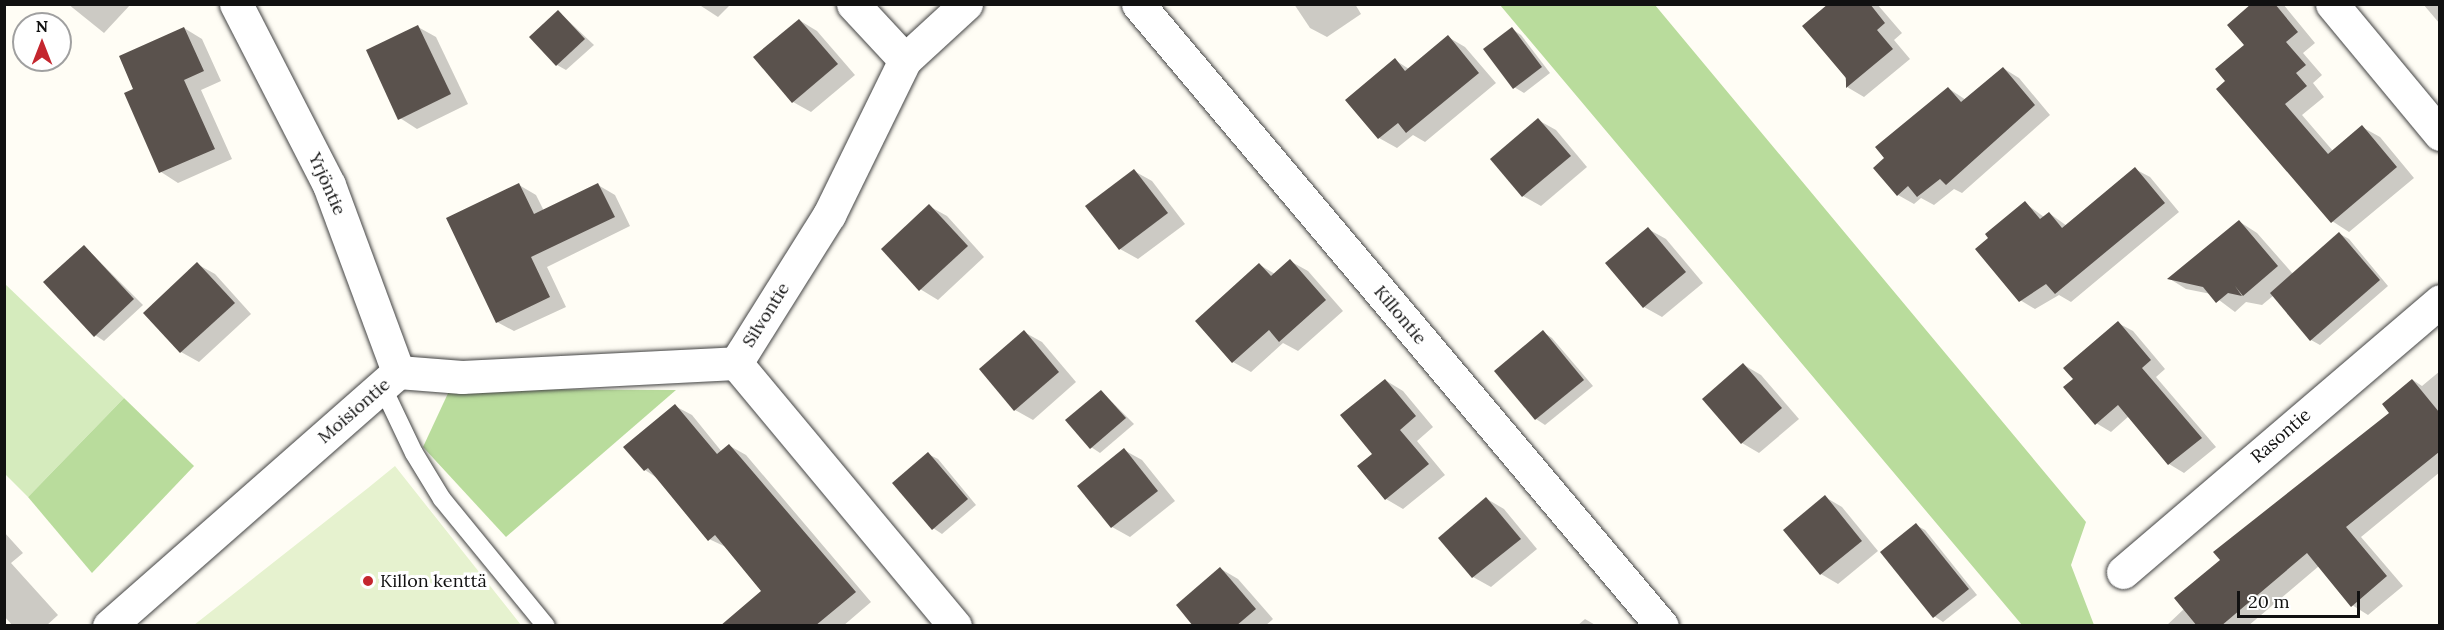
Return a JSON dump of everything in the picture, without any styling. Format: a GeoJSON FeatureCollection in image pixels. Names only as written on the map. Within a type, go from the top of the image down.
{"type":"FeatureCollection","features":[{"type":"Feature","properties":{"kind":"street","name":"Yrjöntie"},"geometry":{"type":"LineString","coordinates":[[236,4],[329,185],[390,379]]}},
{"type":"Feature","properties":{"kind":"street"},"geometry":{"type":"LineString","coordinates":[[853,4],[905,60],[966,4]]}},
{"type":"Feature","properties":{"kind":"street","name":"Killontie"},"geometry":{"type":"LineString","coordinates":[[1138,4],[1662,626]]}},
{"type":"Feature","properties":{"kind":"street"},"geometry":{"type":"LineString","coordinates":[[2332,4],[2439,134]]}},
{"type":"Feature","properties":{"kind":"street","name":"Silvontie"},"geometry":{"type":"LineString","coordinates":[[905,60],[829,215],[736,363],[956,626]]}},
{"type":"Feature","properties":{"kind":"street","name":"Rasontie"},"geometry":{"type":"LineString","coordinates":[[2123,572],[2439,301]]}},
{"type":"Feature","properties":{"kind":"street","name":"Moisiontie"},"geometry":{"type":"LineString","coordinates":[[109,626],[390,379],[736,363]]}},
{"type":"Feature","properties":{"kind":"lane"},"geometry":{"type":"LineString","coordinates":[[390,379],[414,453],[442,499],[546,626]]}},
{"type":"Feature","properties":{"kind":"green space"},"geometry":{"type":"Polygon","coordinates":[[[1500,5],[1655,5],[2086,522],[2071,565],[2094,625],[2022,625],[1500,5]]]}},
{"type":"Feature","properties":{"kind":"green space"},"geometry":{"type":"Polygon","coordinates":[[[4,283],[124,398],[28,497],[5,474],[4,283]]]}},
{"type":"Feature","properties":{"kind":"green space"},"geometry":{"type":"Polygon","coordinates":[[[450,389],[676,390],[506,537],[423,447],[450,389]]]}},
{"type":"Feature","properties":{"kind":"green space"},"geometry":{"type":"Polygon","coordinates":[[[124,398],[194,466],[92,573],[28,497],[124,398]]]}},
{"type":"Feature","properties":{"kind":"green space","name":"Killon kenttä"},"geometry":{"type":"Polygon","coordinates":[[[395,466],[521,625],[194,625],[368,488],[395,466]]]}},
{"type":"Feature","properties":{"kind":"building"},"geometry":{"type":"Polygon","coordinates":[[[1828,4],[1870,4],[1885,23],[1877,30],[1893,49],[1846,88],[1846,78],[1802,26],[1828,4]]]}},
{"type":"Feature","properties":{"kind":"building"},"geometry":{"type":"Polygon","coordinates":[[[2251,4],[2275,4],[2298,32],[2286,42],[2306,65],[2296,73],[2307,86],[2285,104],[2328,154],[2362,125],[2397,167],[2331,223],[2216,89],[2225,81],[2215,69],[2244,45],[2227,25],[2251,4]]]}},
{"type":"Feature","properties":{"kind":"building"},"geometry":{"type":"Polygon","coordinates":[[[558,10],[585,39],[556,66],[529,37],[558,10]]]}},
{"type":"Feature","properties":{"kind":"building"},"geometry":{"type":"Polygon","coordinates":[[[799,19],[838,64],[792,103],[753,57],[799,19]]]}},
{"type":"Feature","properties":{"kind":"building"},"geometry":{"type":"Polygon","coordinates":[[[418,25],[451,94],[398,120],[366,50],[418,25]]]}},
{"type":"Feature","properties":{"kind":"building"},"geometry":{"type":"Polygon","coordinates":[[[184,27],[204,71],[184,80],[215,149],[159,173],[124,93],[133,89],[119,56],[184,27]]]}},
{"type":"Feature","properties":{"kind":"building"},"geometry":{"type":"Polygon","coordinates":[[[1512,27],[1542,67],[1513,89],[1483,49],[1512,27]]]}},
{"type":"Feature","properties":{"kind":"building"},"geometry":{"type":"Polygon","coordinates":[[[1448,35],[1479,73],[1406,133],[1398,123],[1378,139],[1345,100],[1395,58],[1405,71],[1448,35]]]}},
{"type":"Feature","properties":{"kind":"building"},"geometry":{"type":"Polygon","coordinates":[[[2003,67],[2035,105],[1946,185],[1940,179],[1917,197],[1908,186],[1897,196],[1873,168],[1884,158],[1875,147],[1948,87],[1961,102],[2003,67]]]}},
{"type":"Feature","properties":{"kind":"building"},"geometry":{"type":"Polygon","coordinates":[[[1538,118],[1571,156],[1522,197],[1490,159],[1538,118]]]}},
{"type":"Feature","properties":{"kind":"building"},"geometry":{"type":"Polygon","coordinates":[[[2135,167],[2165,203],[2055,294],[2046,284],[2019,302],[1975,249],[1988,238],[1985,234],[2025,201],[2040,219],[2049,212],[2062,228],[2135,167]]]}},
{"type":"Feature","properties":{"kind":"building"},"geometry":{"type":"Polygon","coordinates":[[[1134,169],[1168,213],[1119,250],[1085,206],[1134,169]]]}},
{"type":"Feature","properties":{"kind":"building"},"geometry":{"type":"Polygon","coordinates":[[[519,183],[534,214],[598,183],[615,217],[531,257],[550,297],[496,323],[446,218],[519,183]]]}},
{"type":"Feature","properties":{"kind":"building"},"geometry":{"type":"Polygon","coordinates":[[[929,204],[968,246],[919,291],[881,249],[929,204]]]}},
{"type":"Feature","properties":{"kind":"building"},"geometry":{"type":"Polygon","coordinates":[[[2239,220],[2278,266],[2243,296],[2235,286],[2242,296],[2228,293],[2216,303],[2203,287],[2167,279],[2239,220]]]}},
{"type":"Feature","properties":{"kind":"building"},"geometry":{"type":"Polygon","coordinates":[[[1648,227],[1686,272],[1643,308],[1605,263],[1648,227]]]}},
{"type":"Feature","properties":{"kind":"building"},"geometry":{"type":"Polygon","coordinates":[[[2339,232],[2380,280],[2310,341],[2270,293],[2339,232]]]}},
{"type":"Feature","properties":{"kind":"building"},"geometry":{"type":"Polygon","coordinates":[[[84,245],[134,299],[94,337],[43,282],[84,245]]]}},
{"type":"Feature","properties":{"kind":"building"},"geometry":{"type":"Polygon","coordinates":[[[1290,259],[1326,300],[1279,342],[1269,330],[1232,363],[1195,321],[1259,263],[1271,276],[1290,259]]]}},
{"type":"Feature","properties":{"kind":"building"},"geometry":{"type":"Polygon","coordinates":[[[197,262],[235,303],[180,353],[143,313],[197,262]]]}},
{"type":"Feature","properties":{"kind":"building"},"geometry":{"type":"Polygon","coordinates":[[[2118,321],[2151,360],[2142,368],[2202,438],[2168,465],[2118,405],[2095,425],[2063,387],[2073,379],[2063,368],[2118,321]]]}},
{"type":"Feature","properties":{"kind":"building"},"geometry":{"type":"Polygon","coordinates":[[[1024,330],[1059,372],[1014,411],[979,369],[1024,330]]]}},
{"type":"Feature","properties":{"kind":"building"},"geometry":{"type":"Polygon","coordinates":[[[1543,330],[1584,380],[1535,420],[1494,371],[1543,330]]]}},
{"type":"Feature","properties":{"kind":"building"},"geometry":{"type":"Polygon","coordinates":[[[1743,363],[1782,408],[1741,444],[1702,399],[1743,363]]]}},
{"type":"Feature","properties":{"kind":"building"},"geometry":{"type":"Polygon","coordinates":[[[1385,379],[1416,416],[1400,430],[1429,464],[1385,500],[1357,466],[1372,454],[1340,415],[1385,379]]]}},
{"type":"Feature","properties":{"kind":"building"},"geometry":{"type":"Polygon","coordinates":[[[2412,379],[2439,412],[2439,452],[2346,527],[2387,576],[2351,607],[2307,553],[2221,626],[2197,626],[2174,598],[2220,560],[2213,552],[2389,413],[2382,404],[2412,379]]]}},
{"type":"Feature","properties":{"kind":"building"},"geometry":{"type":"Polygon","coordinates":[[[1101,390],[1126,418],[1090,449],[1065,420],[1101,390]]]}},
{"type":"Feature","properties":{"kind":"building"},"geometry":{"type":"Polygon","coordinates":[[[675,404],[717,454],[729,444],[856,592],[815,626],[720,626],[761,591],[715,535],[708,541],[648,468],[644,471],[623,447],[675,404]]]}},
{"type":"Feature","properties":{"kind":"building"},"geometry":{"type":"Polygon","coordinates":[[[1124,448],[1158,491],[1111,528],[1077,486],[1124,448]]]}},
{"type":"Feature","properties":{"kind":"building"},"geometry":{"type":"Polygon","coordinates":[[[928,452],[968,499],[932,530],[892,483],[928,452]]]}},
{"type":"Feature","properties":{"kind":"building"},"geometry":{"type":"Polygon","coordinates":[[[1825,495],[1862,541],[1820,575],[1783,530],[1825,495]]]}},
{"type":"Feature","properties":{"kind":"building"},"geometry":{"type":"Polygon","coordinates":[[[1486,497],[1521,539],[1472,578],[1438,538],[1486,497]]]}},
{"type":"Feature","properties":{"kind":"building"},"geometry":{"type":"Polygon","coordinates":[[[1916,523],[1969,589],[1933,618],[1880,552],[1916,523]]]}},
{"type":"Feature","properties":{"kind":"building"},"geometry":{"type":"Polygon","coordinates":[[[1220,567],[1256,609],[1236,626],[1193,626],[1176,605],[1220,567]]]}},
{"type":"Feature","properties":{"kind":"place","name":"Killon kenttä"},"geometry":{"type":"Point","coordinates":[368,581]}}]}
